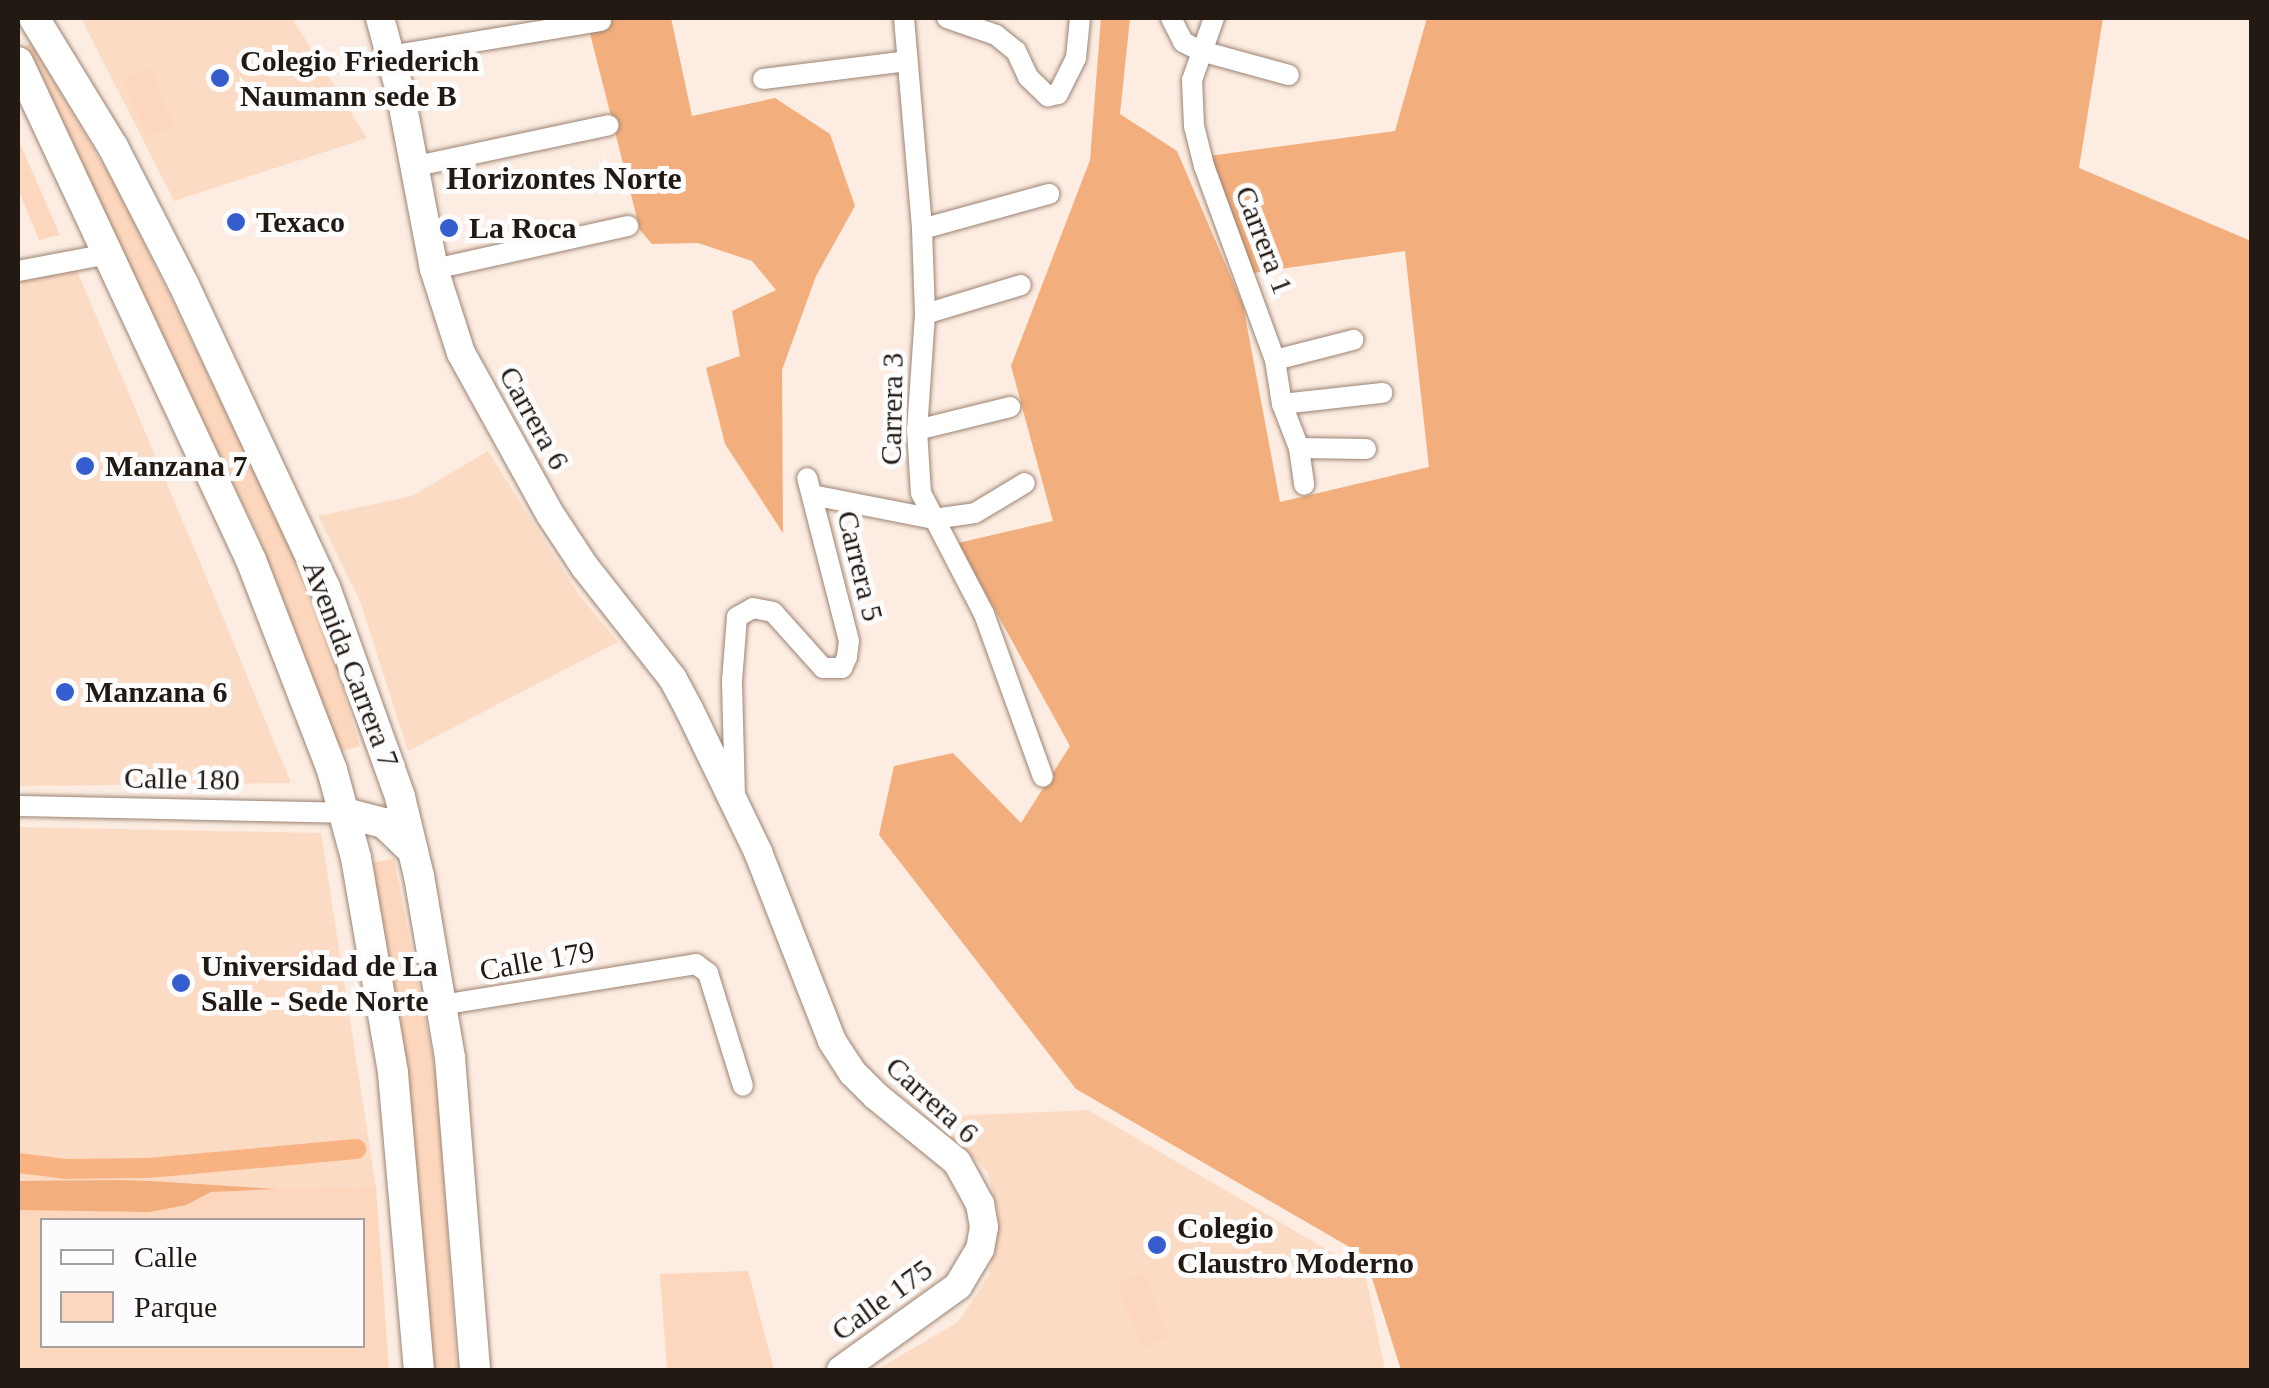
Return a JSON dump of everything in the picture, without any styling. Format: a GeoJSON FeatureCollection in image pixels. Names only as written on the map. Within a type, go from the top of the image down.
{"type":"FeatureCollection","features":[{"type":"Feature","properties":{"kind":"main road","name":"Avenida Carrera 7"},"geometry":{"type":"LineString","coordinates":[[34,18],[153,222],[310,554],[394,779],[413,851],[450,1058],[475,1370]]}},
{"type":"Feature","properties":{"kind":"main road","name":"Avenida Carrera 7"},"geometry":{"type":"LineString","coordinates":[[18,62],[264,591],[344,813],[393,1073],[418,1370]]}},
{"type":"Feature","properties":{"kind":"main road"},"geometry":{"type":"LineString","coordinates":[[344,813],[384,823],[413,851]]}},
{"type":"Feature","properties":{"kind":"street","name":"Carrera 6"},"geometry":{"type":"LineString","coordinates":[[380,18],[434,268],[462,353],[528,477],[585,567],[673,678],[734,805],[832,1041],[853,1073],[876,1096],[956,1162],[972,1182],[984,1227]]}},
{"type":"Feature","properties":{"kind":"street","name":"Carrera 3"},"geometry":{"type":"LineString","coordinates":[[904,18],[922,230],[924,314],[917,430],[921,493],[984,614],[1043,776]]}},
{"type":"Feature","properties":{"kind":"street"},"geometry":{"type":"LineString","coordinates":[[947,18],[996,35],[1016,51],[1038,88],[1048,96],[1058,94],[1076,58],[1080,18]]}},
{"type":"Feature","properties":{"kind":"street"},"geometry":{"type":"LineString","coordinates":[[1171,18],[1183,42],[1201,51],[1289,75]]}},
{"type":"Feature","properties":{"kind":"street","name":"Carrera 1"},"geometry":{"type":"LineString","coordinates":[[1214,18],[1192,80],[1197,140],[1275,360],[1282,404],[1299,448],[1304,485]]}},
{"type":"Feature","properties":{"kind":"street"},"geometry":{"type":"LineString","coordinates":[[389,56],[601,21]]}},
{"type":"Feature","properties":{"kind":"street"},"geometry":{"type":"LineString","coordinates":[[763,79],[907,61]]}},
{"type":"Feature","properties":{"kind":"street"},"geometry":{"type":"LineString","coordinates":[[412,166],[609,125]]}},
{"type":"Feature","properties":{"kind":"street"},"geometry":{"type":"LineString","coordinates":[[922,230],[1049,194]]}},
{"type":"Feature","properties":{"kind":"street"},"geometry":{"type":"LineString","coordinates":[[434,268],[628,226]]}},
{"type":"Feature","properties":{"kind":"street"},"geometry":{"type":"LineString","coordinates":[[18,271],[108,254]]}},
{"type":"Feature","properties":{"kind":"street"},"geometry":{"type":"LineString","coordinates":[[924,314],[1021,285]]}},
{"type":"Feature","properties":{"kind":"street"},"geometry":{"type":"LineString","coordinates":[[1275,360],[1353,340]]}},
{"type":"Feature","properties":{"kind":"street"},"geometry":{"type":"LineString","coordinates":[[1282,404],[1382,393]]}},
{"type":"Feature","properties":{"kind":"street"},"geometry":{"type":"LineString","coordinates":[[917,430],[1010,407]]}},
{"type":"Feature","properties":{"kind":"street"},"geometry":{"type":"LineString","coordinates":[[1299,448],[1366,449]]}},
{"type":"Feature","properties":{"kind":"street"},"geometry":{"type":"LineString","coordinates":[[934,519],[975,513],[1025,483]]}},
{"type":"Feature","properties":{"kind":"street","name":"Carrera 5"},"geometry":{"type":"LineString","coordinates":[[737,617],[753,608],[773,612],[823,668],[842,668],[848,641],[810,486],[934,519]]}},
{"type":"Feature","properties":{"kind":"street","name":"Carrera 6"},"geometry":{"type":"LineString","coordinates":[[734,805],[732,681],[737,617]]}},
{"type":"Feature","properties":{"kind":"street","name":"Calle 180"},"geometry":{"type":"LineString","coordinates":[[18,806],[344,813]]}},
{"type":"Feature","properties":{"kind":"street","name":"Calle 179"},"geometry":{"type":"LineString","coordinates":[[441,1005],[499,1000],[689,964],[708,973],[743,1086]]}},
{"type":"Feature","properties":{"kind":"street","name":"Calle 175"},"geometry":{"type":"LineString","coordinates":[[841,1370],[958,1286],[980,1249],[984,1227]]}},
{"type":"Feature","properties":{"kind":"shaded area","name":"Colegio Friederich Naumann sede B"},"geometry":{"type":"Polygon","coordinates":[[[81,18],[292,18],[367,138],[174,201],[81,18]]]}},
{"type":"Feature","properties":{"kind":"shaded area"},"geometry":{"type":"Polygon","coordinates":[[[586,18],[671,18],[692,116],[775,98],[830,134],[855,206],[816,276],[782,370],[783,533],[725,444],[706,368],[740,356],[732,311],[776,290],[752,261],[698,243],[652,244],[640,230],[586,18]]]}},
{"type":"Feature","properties":{"kind":"shaded area"},"geometry":{"type":"Polygon","coordinates":[[[1101,18],[1130,18],[1120,114],[1177,151],[1243,305],[1280,502],[1429,467],[1405,251],[1233,276],[1209,156],[1395,131],[1427,18],[2103,18],[2079,168],[2251,241],[2251,1370],[1401,1370],[1365,1256],[1076,1089],[879,835],[894,766],[953,753],[1021,823],[1070,746],[958,543],[1053,521],[1011,366],[1090,160],[1101,18]]]}},
{"type":"Feature","properties":{"kind":"shaded area"},"geometry":{"type":"Polygon","coordinates":[[[75,266],[291,783],[18,786],[18,278],[75,266]]]}},
{"type":"Feature","properties":{"kind":"shaded area"},"geometry":{"type":"Polygon","coordinates":[[[488,451],[579,595],[618,642],[408,751],[360,601],[318,516],[412,496],[488,451]]]}},
{"type":"Feature","properties":{"kind":"shaded area","name":"Universidad de La Salle - Sede Norte"},"geometry":{"type":"Polygon","coordinates":[[[18,827],[321,833],[376,1187],[277,1189],[151,1182],[150,1218],[40,1218],[40,1348],[18,1370],[18,827]]]}},
{"type":"Feature","properties":{"kind":"shaded area","name":"Colegio Claustro Moderno"},"geometry":{"type":"Polygon","coordinates":[[[1088,1110],[1365,1272],[1385,1370],[876,1370],[958,1322],[989,1275],[999,1218],[987,1171],[928,1117],[1088,1110]]]}},
{"type":"Feature","properties":{"kind":"shaded area"},"geometry":{"type":"Polygon","coordinates":[[[116,1180],[277,1189],[211,1192],[186,1205],[149,1212],[18,1210],[18,1181],[116,1180]]]}},
{"type":"Feature","properties":{"kind":"green space"},"geometry":{"type":"Polygon","coordinates":[[[31,42],[120,194],[294,553],[334,658],[360,746],[341,751],[259,537],[59,121],[26,46],[31,42]]]}},
{"type":"Feature","properties":{"kind":"green space"},"geometry":{"type":"Polygon","coordinates":[[[150,67],[174,126],[146,137],[122,78],[150,67]]]}},
{"type":"Feature","properties":{"kind":"green space"},"geometry":{"type":"Polygon","coordinates":[[[18,139],[60,235],[39,240],[18,189],[18,139]]]}},
{"type":"Feature","properties":{"kind":"green space"},"geometry":{"type":"Polygon","coordinates":[[[394,858],[437,1079],[457,1370],[433,1370],[401,1030],[373,863],[394,858]]]}},
{"type":"Feature","properties":{"kind":"green space"},"geometry":{"type":"Polygon","coordinates":[[[151,1181],[277,1189],[376,1187],[389,1370],[18,1370],[18,1210],[149,1212],[149,1218],[40,1218],[40,1348],[365,1348],[365,1218],[150,1218],[151,1181]]]}},
{"type":"Feature","properties":{"kind":"green space"},"geometry":{"type":"Polygon","coordinates":[[[748,1271],[774,1370],[667,1370],[660,1274],[748,1271]]]}},
{"type":"Feature","properties":{"kind":"green space"},"geometry":{"type":"Polygon","coordinates":[[[1144,1273],[1169,1337],[1142,1348],[1117,1284],[1144,1273]]]}},
{"type":"Feature","properties":{"kind":"waterway"},"geometry":{"type":"LineString","coordinates":[[18,1163],[66,1169],[148,1168],[356,1149]]}},
{"type":"Feature","properties":{"kind":"place","name":"Colegio Friederich Naumann sede B"},"geometry":{"type":"Point","coordinates":[220,78]}},
{"type":"Feature","properties":{"kind":"place","name":"Texaco"},"geometry":{"type":"Point","coordinates":[236,222]}},
{"type":"Feature","properties":{"kind":"place","name":"La Roca"},"geometry":{"type":"Point","coordinates":[449,228]}},
{"type":"Feature","properties":{"kind":"place","name":"Manzana 7"},"geometry":{"type":"Point","coordinates":[85,466]}},
{"type":"Feature","properties":{"kind":"place","name":"Manzana 6"},"geometry":{"type":"Point","coordinates":[65,692]}},
{"type":"Feature","properties":{"kind":"place","name":"Universidad de La Salle - Sede Norte"},"geometry":{"type":"Point","coordinates":[181,983]}},
{"type":"Feature","properties":{"kind":"place","name":"Colegio Claustro Moderno"},"geometry":{"type":"Point","coordinates":[1157,1245]}},
{"type":"Feature","properties":{"kind":"district","name":"Horizontes Norte"},"geometry":{"type":"Point","coordinates":[564,178]}}]}
